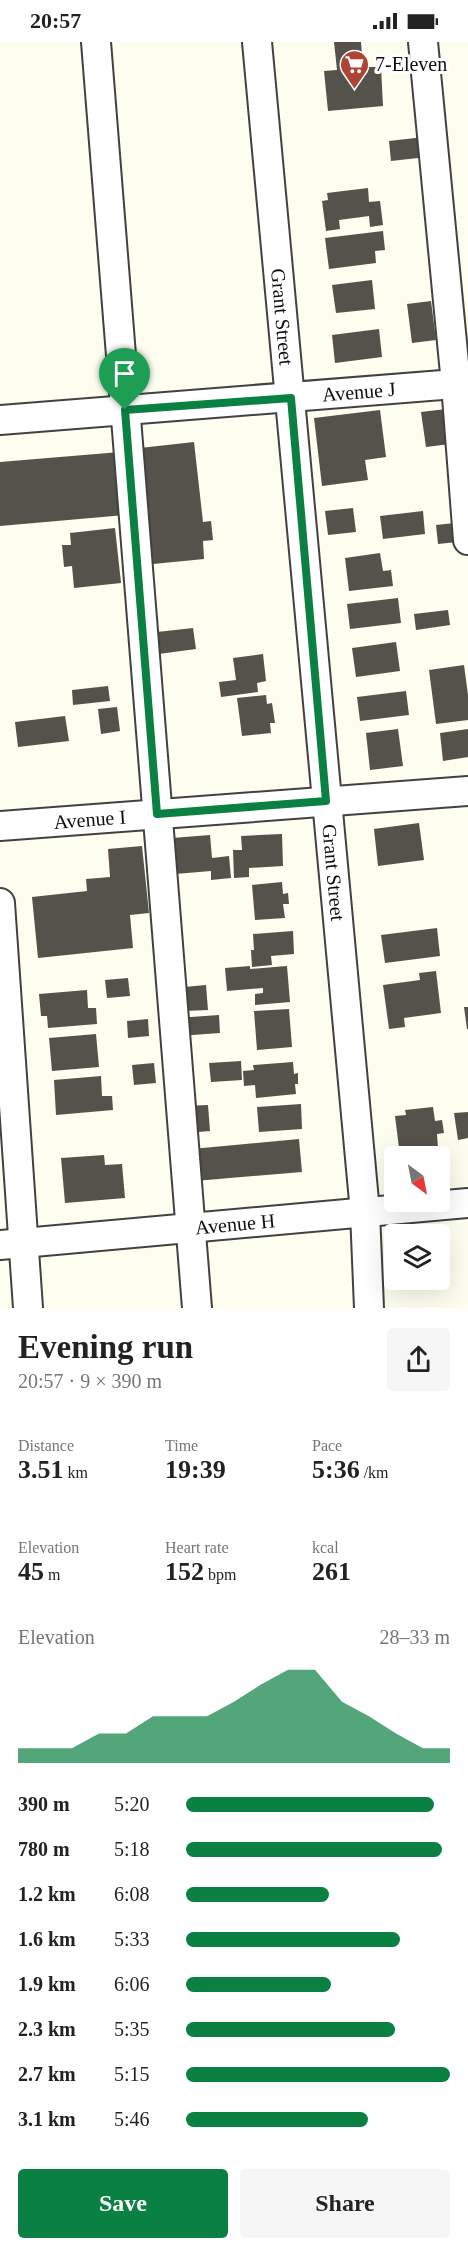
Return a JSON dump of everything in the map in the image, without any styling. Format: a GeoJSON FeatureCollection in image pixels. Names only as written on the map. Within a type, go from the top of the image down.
{"type":"FeatureCollection","features":[{"type":"Feature","properties":{"kind":"street"},"geometry":{"type":"LineString","coordinates":[[96,42],[197,1308]]}},
{"type":"Feature","properties":{"kind":"street","name":"Grant Street"},"geometry":{"type":"LineString","coordinates":[[257,42],[365,1212],[369,1308]]}},
{"type":"Feature","properties":{"kind":"street"},"geometry":{"type":"LineString","coordinates":[[423,42],[462,384],[468,540]]}},
{"type":"Feature","properties":{"kind":"street","name":"Avenue J"},"geometry":{"type":"LineString","coordinates":[[0,420],[462,384]]}},
{"type":"Feature","properties":{"kind":"street","name":"Avenue I"},"geometry":{"type":"LineString","coordinates":[[0,826],[468,791]]}},
{"type":"Feature","properties":{"kind":"street"},"geometry":{"type":"LineString","coordinates":[[0,903],[12,1244],[28,1308]]}},
{"type":"Feature","properties":{"kind":"street","name":"Avenue H"},"geometry":{"type":"LineString","coordinates":[[12,1244],[468,1203]]}},
{"type":"Feature","properties":{"kind":"building","name":"7-Eleven"},"geometry":{"type":"Polygon","coordinates":[[[334,42],[361,42],[363,67],[381,67],[383,106],[328,111],[324,71],[337,70],[334,42]]]}},
{"type":"Feature","properties":{"kind":"building"},"geometry":{"type":"Polygon","coordinates":[[[424,137],[427,157],[391,161],[389,141],[424,137]]]}},
{"type":"Feature","properties":{"kind":"building"},"geometry":{"type":"Polygon","coordinates":[[[368,188],[369,202],[380,201],[383,225],[370,227],[369,216],[339,220],[340,229],[326,231],[322,201],[328,200],[327,193],[368,188]]]}},
{"type":"Feature","properties":{"kind":"building"},"geometry":{"type":"Polygon","coordinates":[[[383,231],[385,250],[375,251],[376,263],[329,269],[325,238],[383,231]]]}},
{"type":"Feature","properties":{"kind":"building"},"geometry":{"type":"Polygon","coordinates":[[[372,280],[375,309],[336,313],[332,285],[372,280]]]}},
{"type":"Feature","properties":{"kind":"building"},"geometry":{"type":"Polygon","coordinates":[[[431,301],[436,340],[412,343],[407,304],[431,301]]]}},
{"type":"Feature","properties":{"kind":"building"},"geometry":{"type":"Polygon","coordinates":[[[379,329],[382,357],[335,363],[332,335],[379,329]]]}},
{"type":"Feature","properties":{"kind":"building"},"geometry":{"type":"Polygon","coordinates":[[[446,409],[450,444],[426,447],[421,412],[446,409]]]}},
{"type":"Feature","properties":{"kind":"building"},"geometry":{"type":"Polygon","coordinates":[[[380,410],[386,457],[365,460],[368,480],[322,486],[314,418],[380,410]]]}},
{"type":"Feature","properties":{"kind":"building"},"geometry":{"type":"Polygon","coordinates":[[[194,442],[203,522],[211,521],[213,540],[203,541],[204,559],[143,565],[131,449],[194,442]]]}},
{"type":"Feature","properties":{"kind":"building"},"geometry":{"type":"Polygon","coordinates":[[[120,452],[125,515],[0,526],[0,462],[120,452]]]}},
{"type":"Feature","properties":{"kind":"building"},"geometry":{"type":"Polygon","coordinates":[[[353,508],[356,532],[328,535],[325,511],[353,508]]]}},
{"type":"Feature","properties":{"kind":"building"},"geometry":{"type":"Polygon","coordinates":[[[423,511],[425,534],[383,539],[380,516],[423,511]]]}},
{"type":"Feature","properties":{"kind":"building"},"geometry":{"type":"Polygon","coordinates":[[[455,523],[457,542],[438,544],[436,525],[455,523]]]}},
{"type":"Feature","properties":{"kind":"building"},"geometry":{"type":"Polygon","coordinates":[[[115,528],[121,583],[74,588],[72,566],[64,567],[62,545],[71,545],[70,533],[115,528]]]}},
{"type":"Feature","properties":{"kind":"building"},"geometry":{"type":"Polygon","coordinates":[[[380,553],[383,571],[391,570],[393,586],[349,591],[345,558],[380,553]]]}},
{"type":"Feature","properties":{"kind":"building"},"geometry":{"type":"Polygon","coordinates":[[[398,598],[401,623],[350,629],[347,604],[398,598]]]}},
{"type":"Feature","properties":{"kind":"building"},"geometry":{"type":"Polygon","coordinates":[[[448,610],[450,625],[416,630],[414,614],[448,610]]]}},
{"type":"Feature","properties":{"kind":"building"},"geometry":{"type":"Polygon","coordinates":[[[193,628],[196,649],[151,655],[148,633],[193,628]]]}},
{"type":"Feature","properties":{"kind":"building"},"geometry":{"type":"Polygon","coordinates":[[[396,642],[400,671],[356,677],[352,648],[396,642]]]}},
{"type":"Feature","properties":{"kind":"building"},"geometry":{"type":"Polygon","coordinates":[[[263,654],[266,681],[257,683],[258,692],[221,697],[219,682],[236,680],[233,658],[263,654]]]}},
{"type":"Feature","properties":{"kind":"building"},"geometry":{"type":"Polygon","coordinates":[[[464,665],[468,695],[468,720],[436,724],[429,670],[464,665]]]}},
{"type":"Feature","properties":{"kind":"building"},"geometry":{"type":"Polygon","coordinates":[[[108,686],[110,701],[73,705],[72,690],[108,686]]]}},
{"type":"Feature","properties":{"kind":"building"},"geometry":{"type":"Polygon","coordinates":[[[406,691],[409,715],[360,721],[357,697],[406,691]]]}},
{"type":"Feature","properties":{"kind":"building"},"geometry":{"type":"Polygon","coordinates":[[[266,695],[267,704],[272,703],[275,723],[270,723],[271,733],[242,736],[237,698],[266,695]]]}},
{"type":"Feature","properties":{"kind":"building"},"geometry":{"type":"Polygon","coordinates":[[[117,707],[120,731],[101,734],[98,709],[117,707]]]}},
{"type":"Feature","properties":{"kind":"building"},"geometry":{"type":"Polygon","coordinates":[[[65,716],[69,741],[18,747],[15,722],[65,716]]]}},
{"type":"Feature","properties":{"kind":"building"},"geometry":{"type":"Polygon","coordinates":[[[398,729],[403,766],[370,770],[366,733],[398,729]]]}},
{"type":"Feature","properties":{"kind":"building"},"geometry":{"type":"Polygon","coordinates":[[[468,729],[468,757],[443,761],[440,733],[468,729]]]}},
{"type":"Feature","properties":{"kind":"building"},"geometry":{"type":"Polygon","coordinates":[[[419,823],[424,860],[378,866],[374,829],[419,823]]]}},
{"type":"Feature","properties":{"kind":"building"},"geometry":{"type":"Polygon","coordinates":[[[282,834],[283,866],[249,868],[249,877],[234,878],[233,850],[242,850],[241,836],[282,834]]]}},
{"type":"Feature","properties":{"kind":"building"},"geometry":{"type":"Polygon","coordinates":[[[210,835],[212,858],[229,856],[231,878],[211,880],[211,871],[175,874],[172,838],[210,835]]]}},
{"type":"Feature","properties":{"kind":"building"},"geometry":{"type":"Polygon","coordinates":[[[142,846],[149,913],[130,915],[133,948],[38,958],[32,897],[87,891],[86,879],[110,877],[108,849],[142,846]]]}},
{"type":"Feature","properties":{"kind":"building"},"geometry":{"type":"Polygon","coordinates":[[[282,882],[283,894],[288,893],[289,904],[283,904],[285,918],[255,920],[252,885],[282,882]]]}},
{"type":"Feature","properties":{"kind":"building"},"geometry":{"type":"Polygon","coordinates":[[[437,928],[440,956],[385,963],[381,935],[437,928]]]}},
{"type":"Feature","properties":{"kind":"building"},"geometry":{"type":"Polygon","coordinates":[[[293,931],[294,954],[271,956],[272,965],[252,967],[253,934],[293,931]]]}},
{"type":"Feature","properties":{"kind":"building"},"geometry":{"type":"Polygon","coordinates":[[[250,966],[250,969],[287,966],[290,1002],[255,1005],[255,994],[263,993],[263,988],[227,991],[225,968],[250,966]]]}},
{"type":"Feature","properties":{"kind":"building"},"geometry":{"type":"Polygon","coordinates":[[[436,971],[441,1013],[404,1018],[405,1027],[389,1029],[383,985],[420,980],[419,973],[436,971]]]}},
{"type":"Feature","properties":{"kind":"building"},"geometry":{"type":"Polygon","coordinates":[[[128,978],[130,996],[107,998],[105,980],[128,978]]]}},
{"type":"Feature","properties":{"kind":"building"},"geometry":{"type":"Polygon","coordinates":[[[206,985],[208,1010],[185,1011],[184,987],[206,985]]]}},
{"type":"Feature","properties":{"kind":"building"},"geometry":{"type":"Polygon","coordinates":[[[87,990],[88,1008],[96,1008],[97,1024],[48,1028],[47,1016],[41,1016],[39,994],[87,990]]]}},
{"type":"Feature","properties":{"kind":"building"},"geometry":{"type":"Polygon","coordinates":[[[464,1007],[468,1007],[468,1029],[467,1029],[464,1007]]]}},
{"type":"Feature","properties":{"kind":"building"},"geometry":{"type":"Polygon","coordinates":[[[289,1009],[292,1047],[257,1050],[254,1011],[289,1009]]]}},
{"type":"Feature","properties":{"kind":"building"},"geometry":{"type":"Polygon","coordinates":[[[219,1015],[220,1033],[179,1036],[177,1018],[219,1015]]]}},
{"type":"Feature","properties":{"kind":"building"},"geometry":{"type":"Polygon","coordinates":[[[148,1019],[149,1036],[128,1038],[127,1021],[148,1019]]]}},
{"type":"Feature","properties":{"kind":"building"},"geometry":{"type":"Polygon","coordinates":[[[96,1034],[99,1067],[52,1071],[49,1038],[96,1034]]]}},
{"type":"Feature","properties":{"kind":"building"},"geometry":{"type":"Polygon","coordinates":[[[241,1061],[242,1080],[211,1082],[209,1063],[241,1061]]]}},
{"type":"Feature","properties":{"kind":"building"},"geometry":{"type":"Polygon","coordinates":[[[293,1062],[294,1074],[298,1073],[298,1084],[295,1084],[296,1094],[256,1098],[255,1085],[244,1086],[243,1071],[254,1070],[253,1065],[293,1062]]]}},
{"type":"Feature","properties":{"kind":"building"},"geometry":{"type":"Polygon","coordinates":[[[154,1063],[156,1083],[134,1085],[132,1065],[154,1063]]]}},
{"type":"Feature","properties":{"kind":"building"},"geometry":{"type":"Polygon","coordinates":[[[101,1076],[102,1096],[112,1096],[113,1110],[56,1115],[54,1080],[101,1076]]]}},
{"type":"Feature","properties":{"kind":"building"},"geometry":{"type":"Polygon","coordinates":[[[301,1104],[302,1129],[259,1132],[257,1107],[301,1104]]]}},
{"type":"Feature","properties":{"kind":"building"},"geometry":{"type":"Polygon","coordinates":[[[208,1105],[210,1131],[187,1133],[186,1106],[208,1105]]]}},
{"type":"Feature","properties":{"kind":"building"},"geometry":{"type":"Polygon","coordinates":[[[433,1107],[435,1121],[442,1120],[444,1133],[437,1134],[438,1146],[399,1146],[395,1116],[406,1115],[405,1110],[433,1107]]]}},
{"type":"Feature","properties":{"kind":"building"},"geometry":{"type":"Polygon","coordinates":[[[468,1112],[468,1138],[458,1140],[454,1113],[468,1112]]]}},
{"type":"Feature","properties":{"kind":"building"},"geometry":{"type":"Polygon","coordinates":[[[299,1139],[302,1172],[195,1181],[192,1149],[299,1139]]]}},
{"type":"Feature","properties":{"kind":"building"},"geometry":{"type":"Polygon","coordinates":[[[104,1155],[105,1165],[122,1164],[125,1198],[65,1203],[61,1158],[104,1155]]]}},
{"type":"Feature","properties":{"kind":"place","name":"7-Eleven"},"geometry":{"type":"Point","coordinates":[354,90]}},
{"type":"Feature","properties":{"kind":"route"},"geometry":{"type":"LineString","coordinates":[[291,398],[326,801],[157,814],[125,410],[291,398]]}}]}
